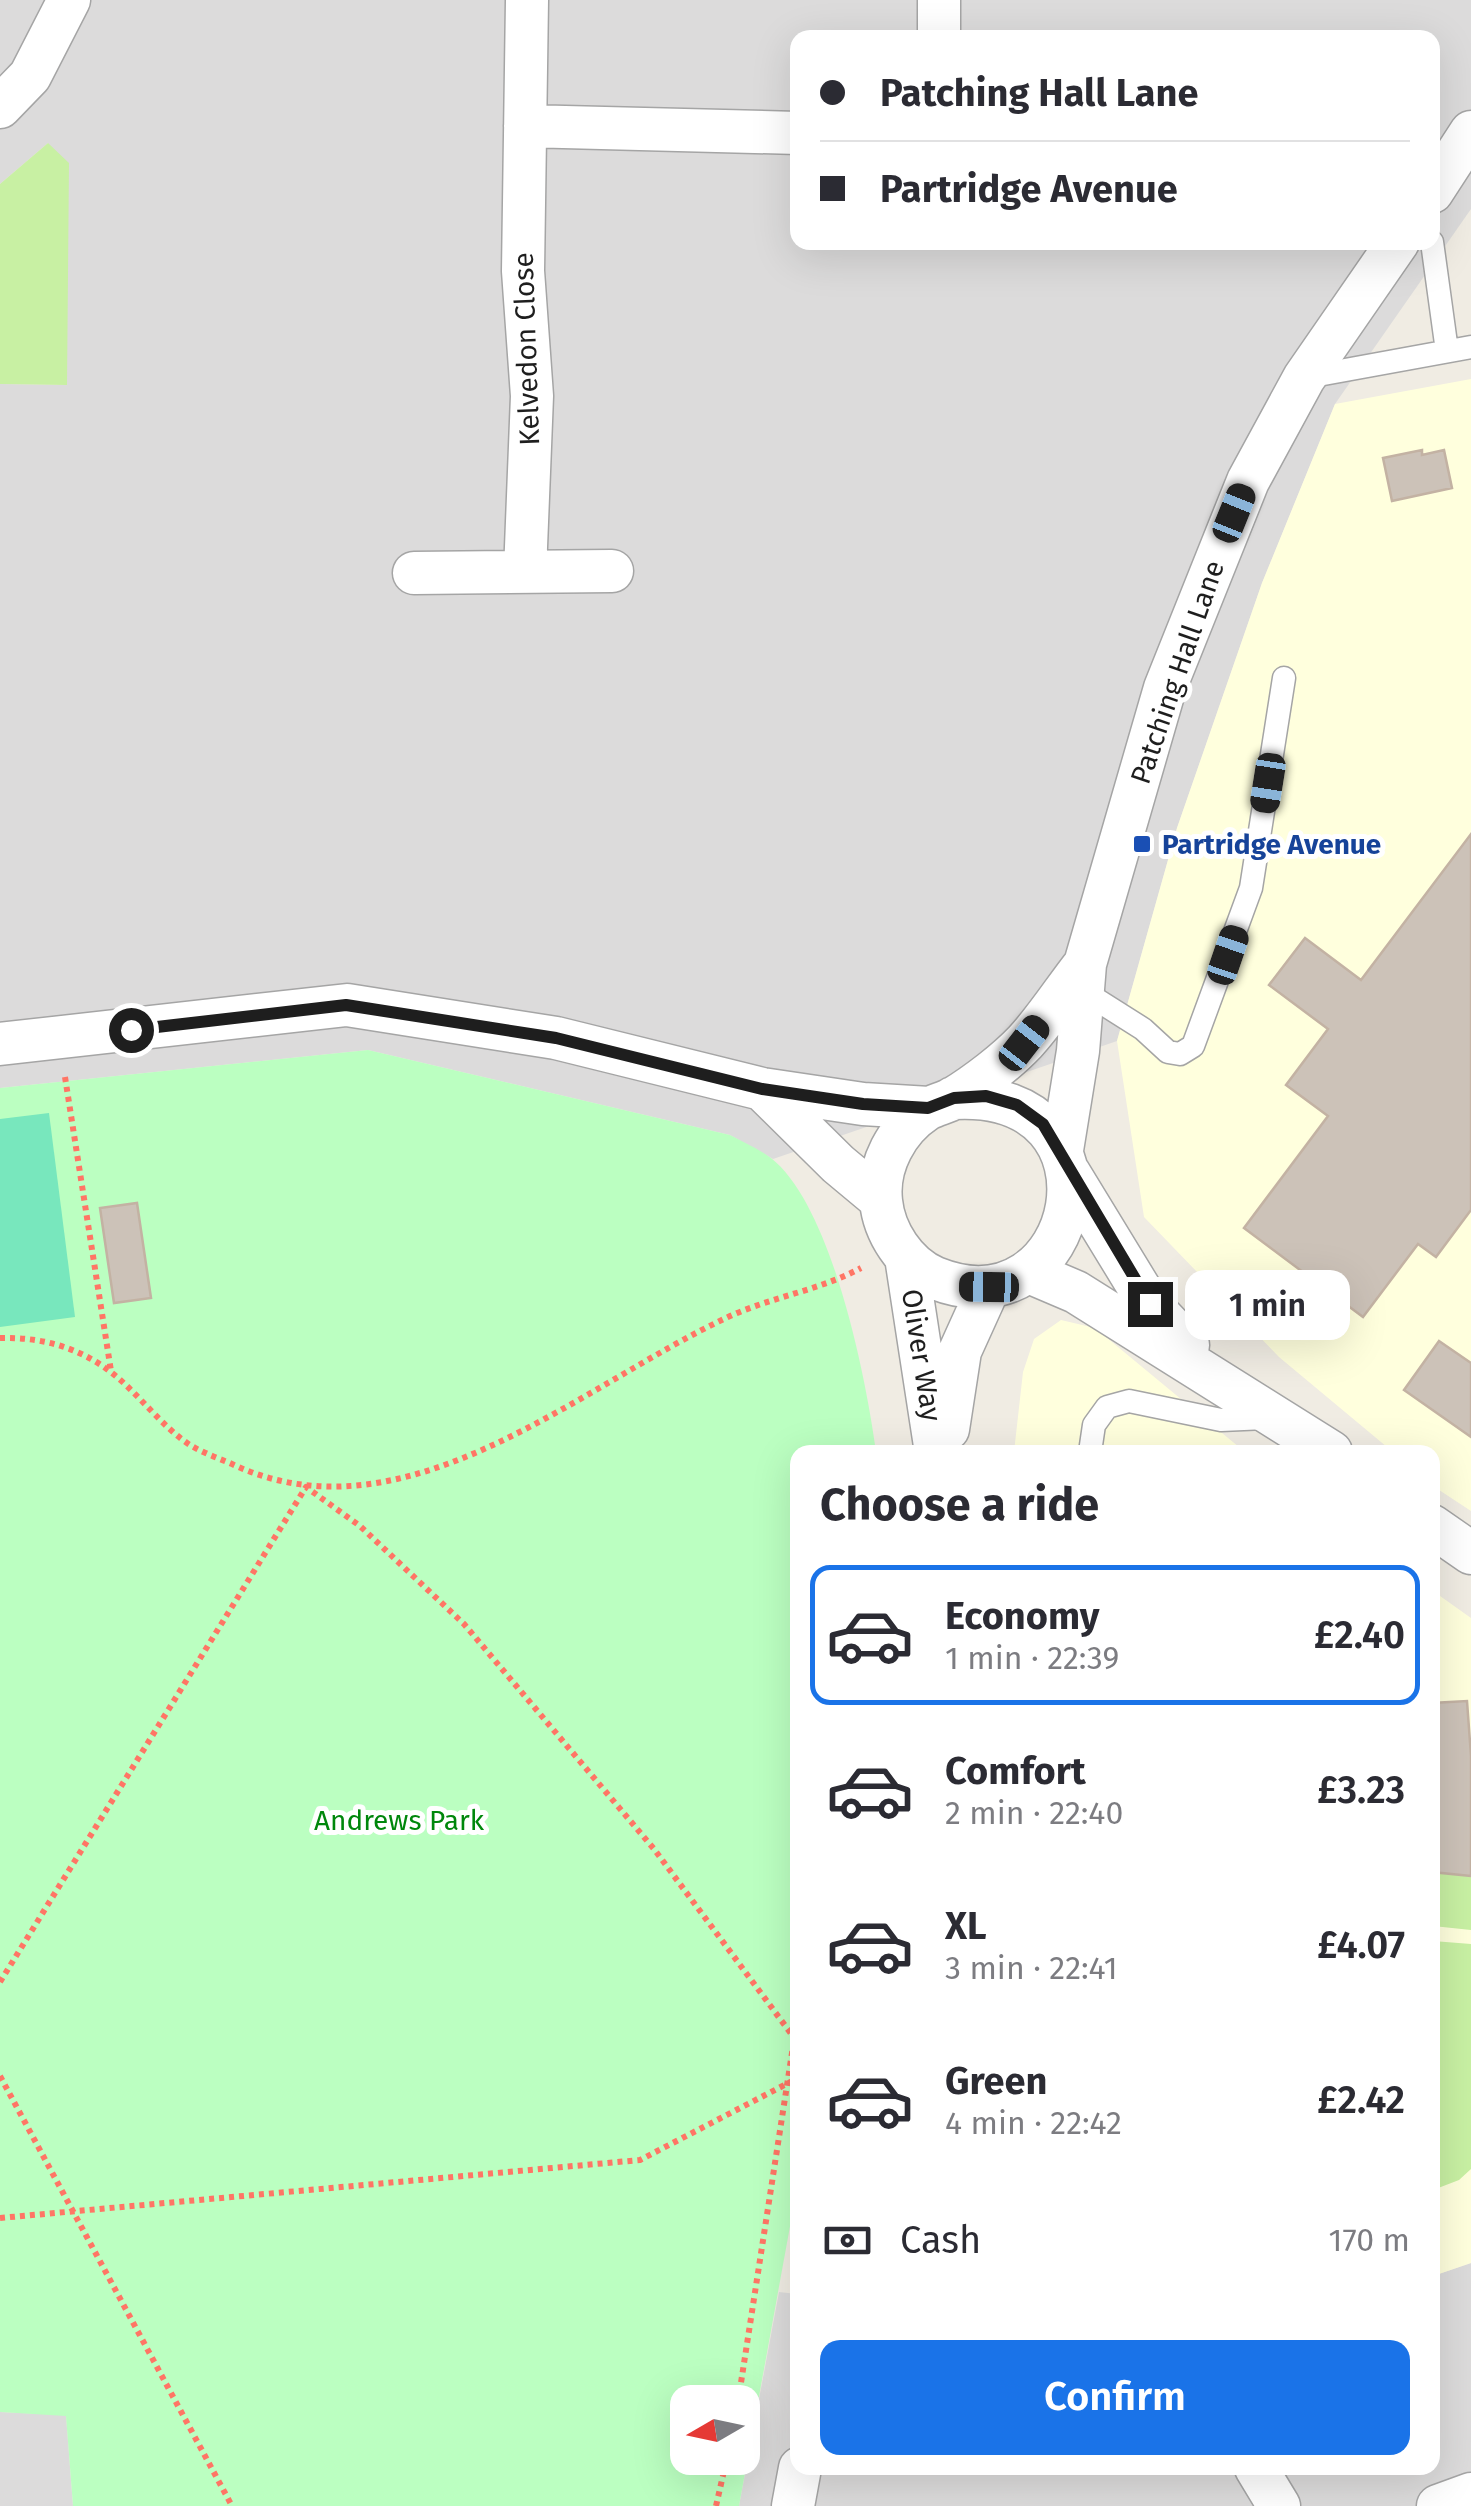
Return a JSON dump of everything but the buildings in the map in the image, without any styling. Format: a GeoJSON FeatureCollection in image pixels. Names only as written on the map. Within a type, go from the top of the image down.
{"type":"FeatureCollection","features":[{"type":"Feature","properties":{"kind":"street"},"geometry":{"type":"LineString","coordinates":[[0,106],[30,76],[68,0]]}},
{"type":"Feature","properties":{"kind":"street","name":"Kelvedon Close"},"geometry":{"type":"LineString","coordinates":[[525,572],[532,396],[523,271],[526,0]]}},
{"type":"Feature","properties":{"kind":"street"},"geometry":{"type":"LineString","coordinates":[[939,0],[940,30]]}},
{"type":"Feature","properties":{"kind":"street"},"geometry":{"type":"LineString","coordinates":[[525,126],[790,132]]}},
{"type":"Feature","properties":{"kind":"street","name":"Patching Hall Lane"},"geometry":{"type":"LineString","coordinates":[[1029,1272],[1055,1245],[1070,1210],[1066,1162],[1084,977],[1166,688],[1248,481],[1304,378],[1392,250]]}},
{"type":"Feature","properties":{"kind":"street"},"geometry":{"type":"LineString","coordinates":[[414,573],[612,571]]}},
{"type":"Feature","properties":{"kind":"street","name":"Patching Hall Lane"},"geometry":{"type":"LineString","coordinates":[[880,1198],[882,1172],[892,1146],[908,1124],[1024,1043],[1084,977]]}},
{"type":"Feature","properties":{"kind":"street"},"geometry":{"type":"LineString","coordinates":[[0,1044],[346,1005],[556,1038],[762,1089],[863,1104],[941,1103],[986,1096],[1017,1105],[1043,1124],[1150,1304],[1237,1396]]}},
{"type":"Feature","properties":{"kind":"street"},"geometry":{"type":"LineString","coordinates":[[762,1089],[838,1164],[880,1198],[894,1242],[930,1276],[959,1286],[989,1287],[1029,1272],[1076,1292],[1319,1445]]}},
{"type":"Feature","properties":{"kind":"street","name":"Oliver Way"},"geometry":{"type":"LineString","coordinates":[[906,1257],[935,1445]]}},
{"type":"Feature","properties":{"kind":"street","name":"Oliver Way"},"geometry":{"type":"LineString","coordinates":[[945,1445],[960,1351],[989,1287]]}},
{"type":"Feature","properties":{"kind":"street"},"geometry":{"type":"LineString","coordinates":[[1440,1532],[1471,1554]]}},
{"type":"Feature","properties":{"kind":"street"},"geometry":{"type":"LineString","coordinates":[[792,2506],[799,2475]]}},
{"type":"Feature","properties":{"kind":"street"},"geometry":{"type":"LineString","coordinates":[[1260,2475],[1278,2506]]}},
{"type":"Feature","properties":{"kind":"street"},"geometry":{"type":"LineString","coordinates":[[1438,2506],[1471,2494]]}},
{"type":"Feature","properties":{"kind":"lane"},"geometry":{"type":"LineString","coordinates":[[1433,250],[1447,351]]}},
{"type":"Feature","properties":{"kind":"lane"},"geometry":{"type":"LineString","coordinates":[[1304,378],[1471,347]]}},
{"type":"Feature","properties":{"kind":"lane"},"geometry":{"type":"LineString","coordinates":[[1084,977],[1168,1052],[1180,1054],[1194,1046],[1251,888],[1284,678]]}},
{"type":"Feature","properties":{"kind":"lane"},"geometry":{"type":"LineString","coordinates":[[1091,1445],[1094,1425],[1106,1408],[1128,1401],[1221,1420],[1273,1418]]}},
{"type":"Feature","properties":{"kind":"path"},"geometry":{"type":"LineString","coordinates":[[59,1038],[112,1372]]}},
{"type":"Feature","properties":{"kind":"path"},"geometry":{"type":"LineString","coordinates":[[0,1338],[48,1339],[112,1372],[190,1445],[246,1471],[306,1486],[350,1488],[437,1468],[534,1425],[728,1316],[837,1281],[861,1268]]}},
{"type":"Feature","properties":{"kind":"path"},"geometry":{"type":"LineString","coordinates":[[0,1982],[306,1486]]}},
{"type":"Feature","properties":{"kind":"path"},"geometry":{"type":"LineString","coordinates":[[306,1486],[360,1526],[464,1624],[654,1849],[790,2033]]}},
{"type":"Feature","properties":{"kind":"path"},"geometry":{"type":"LineString","coordinates":[[741,2385],[790,2069]]}},
{"type":"Feature","properties":{"kind":"path"},"geometry":{"type":"LineString","coordinates":[[0,2076],[232,2506]]}},
{"type":"Feature","properties":{"kind":"path"},"geometry":{"type":"LineString","coordinates":[[0,2218],[640,2160],[790,2082]]}},
{"type":"Feature","properties":{"kind":"path"},"geometry":{"type":"LineString","coordinates":[[716,2506],[724,2475]]}},
{"type":"Feature","properties":{"kind":"shaded area"},"geometry":{"type":"Polygon","coordinates":[[[0,0],[1471,0],[1471,209],[1335,404],[1262,583],[1177,828],[1117,1041],[773,1159],[730,1135],[368,1050],[0,1088],[0,384],[67,385],[48,143],[0,184],[0,0]]]}},
{"type":"Feature","properties":{"kind":"shaded area"},"geometry":{"type":"Polygon","coordinates":[[[1471,379],[1471,1511],[1440,1491],[1440,1445],[1385,1445],[1279,1357],[1144,1217],[1117,1041],[1177,828],[1262,583],[1335,404],[1471,379]]]}},
{"type":"Feature","properties":{"kind":"shaded area"},"geometry":{"type":"Polygon","coordinates":[[[1061,1320],[1095,1328],[1237,1445],[1015,1445],[1023,1372],[1034,1339],[1061,1320]]]}},
{"type":"Feature","properties":{"kind":"shaded area"},"geometry":{"type":"Polygon","coordinates":[[[1440,1596],[1471,1618],[1471,2263],[1440,2274],[1440,1596]]]}},
{"type":"Feature","properties":{"kind":"shaded area"},"geometry":{"type":"Polygon","coordinates":[[[1471,2263],[1471,2506],[739,2506],[745,2475],[760,2475],[760,2394],[779,2292],[790,2293],[790,2475],[1440,2475],[1440,2274],[1471,2263]]]}},
{"type":"Feature","properties":{"kind":"shaded area"},"geometry":{"type":"Polygon","coordinates":[[[0,2412],[66,2415],[73,2506],[0,2506],[0,2412]]]}},
{"type":"Feature","properties":{"kind":"green space"},"geometry":{"type":"Polygon","coordinates":[[[48,143],[69,163],[67,385],[0,384],[0,184],[48,143]]]}},
{"type":"Feature","properties":{"kind":"green space","name":"Andrews Park"},"geometry":{"type":"Polygon","coordinates":[[[368,1050],[730,1135],[771,1158],[793,1181],[812,1214],[843,1295],[875,1445],[790,1445],[790,2226],[760,2391],[760,2385],[670,2385],[670,2475],[745,2475],[739,2506],[73,2506],[66,2416],[0,2412],[0,1088],[368,1050]]]}},
{"type":"Feature","properties":{"kind":"green space"},"geometry":{"type":"Polygon","coordinates":[[[49,1113],[75,1317],[0,1327],[0,1119],[49,1113]]]}},
{"type":"Feature","properties":{"kind":"green space"},"geometry":{"type":"Polygon","coordinates":[[[1440,1873],[1471,1876],[1471,1930],[1440,1927],[1440,1873]]]}},
{"type":"Feature","properties":{"kind":"green space"},"geometry":{"type":"Polygon","coordinates":[[[1440,1942],[1471,1944],[1471,2169],[1459,2180],[1440,2187],[1440,1942]]]}},
{"type":"Feature","properties":{"kind":"place","name":"Partridge Avenue"},"geometry":{"type":"Point","coordinates":[1142,844]}},
{"type":"Feature","properties":{"kind":"route"},"geometry":{"type":"LineString","coordinates":[[131,1030],[346,1005],[556,1038],[762,1089],[863,1104],[928,1108],[954,1098],[986,1096],[1017,1105],[1043,1124],[1062,1150],[1070,1173],[1150,1304]]}}]}
